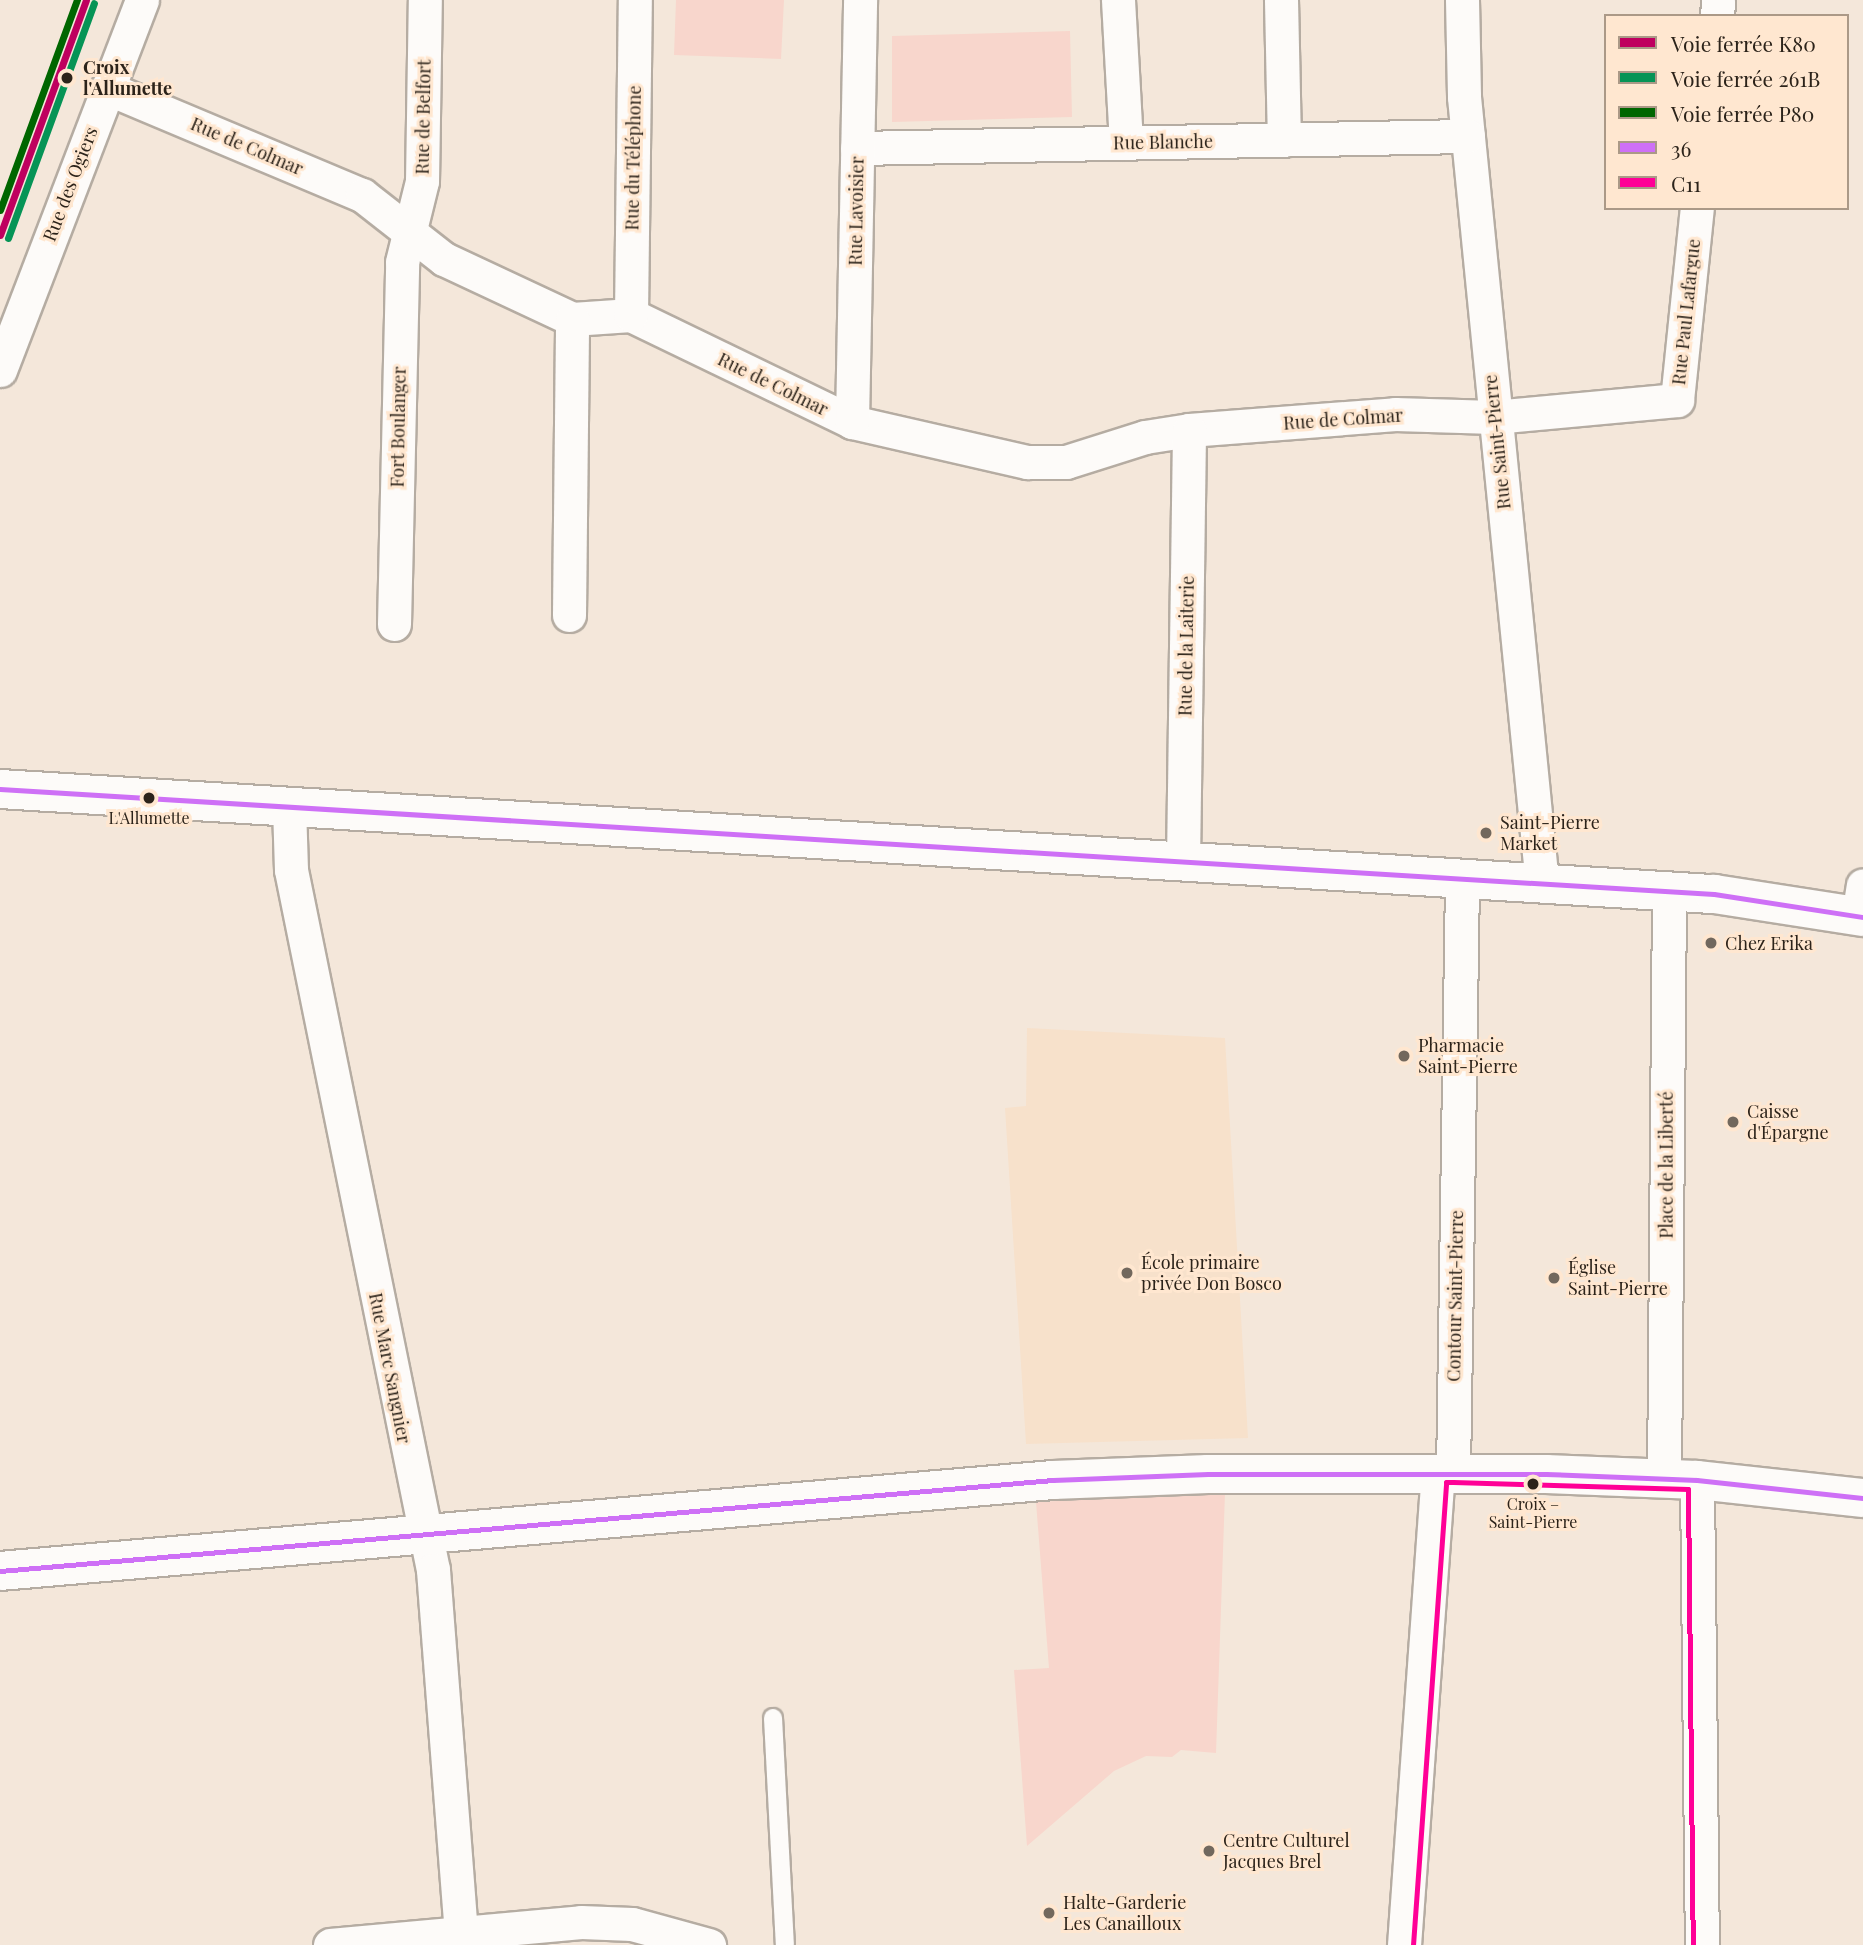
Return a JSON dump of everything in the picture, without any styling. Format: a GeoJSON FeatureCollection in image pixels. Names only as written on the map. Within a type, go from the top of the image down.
{"type":"FeatureCollection","features":[{"type":"Feature","properties":{"kind":"street","name":"Rue des Ogiers"},"geometry":{"type":"LineString","coordinates":[[0,370],[142,0]]}},
{"type":"Feature","properties":{"kind":"street","name":"Rue de Belfort"},"geometry":{"type":"LineString","coordinates":[[409,231],[422,181],[425,0]]}},
{"type":"Feature","properties":{"kind":"street","name":"Rue du Téléphone"},"geometry":{"type":"LineString","coordinates":[[631,316],[635,0]]}},
{"type":"Feature","properties":{"kind":"street","name":"Rue Lavoisier"},"geometry":{"type":"LineString","coordinates":[[852,422],[860,0]]}},
{"type":"Feature","properties":{"kind":"street"},"geometry":{"type":"LineString","coordinates":[[1118,0],[1126,143]]}},
{"type":"Feature","properties":{"kind":"street"},"geometry":{"type":"LineString","coordinates":[[1281,0],[1284,140]]}},
{"type":"Feature","properties":{"kind":"street","name":"Rue Saint-Pierre"},"geometry":{"type":"LineString","coordinates":[[1462,0],[1468,135],[1542,884]]}},
{"type":"Feature","properties":{"kind":"street","name":"Rue de Colmar"},"geometry":{"type":"LineString","coordinates":[[107,88],[362,195],[444,259],[572,319],[631,316],[852,422],[957,449],[1048,463],[1189,430],[1395,414],[1494,417]]}},
{"type":"Feature","properties":{"kind":"street","name":"Rue Blanche"},"geometry":{"type":"LineString","coordinates":[[857,148],[1468,135]]}},
{"type":"Feature","properties":{"kind":"street","name":"Rue Paul Lafargue"},"geometry":{"type":"LineString","coordinates":[[1494,417],[1677,400],[1697,210]]}},
{"type":"Feature","properties":{"kind":"street","name":"Fort Boulanger"},"geometry":{"type":"LineString","coordinates":[[394,624],[402,262],[409,231]]}},
{"type":"Feature","properties":{"kind":"street"},"geometry":{"type":"LineString","coordinates":[[569,615],[572,319]]}},
{"type":"Feature","properties":{"kind":"street","name":"Rue de la Laiterie"},"geometry":{"type":"LineString","coordinates":[[1183,862],[1189,430]]}},
{"type":"Feature","properties":{"kind":"street"},"geometry":{"type":"LineString","coordinates":[[0,789],[1462,878],[1861,906]]}},
{"type":"Feature","properties":{"kind":"street","name":"Rue Marc Sangnier"},"geometry":{"type":"LineString","coordinates":[[289,806],[291,870],[409,1468],[433,1570],[461,1933]]}},
{"type":"Feature","properties":{"kind":"street","name":"Contour Saint-Pierre"},"geometry":{"type":"LineString","coordinates":[[1404,1945],[1446,1474],[1462,878]]}},
{"type":"Feature","properties":{"kind":"street","name":"Place de la Liberté"},"geometry":{"type":"LineString","coordinates":[[1669,892],[1680,1479],[1702,1945]]}},
{"type":"Feature","properties":{"kind":"street"},"geometry":{"type":"LineString","coordinates":[[0,1571],[1054,1479],[1446,1474],[1680,1479],[1863,1498]]}},
{"type":"Feature","properties":{"kind":"street"},"geometry":{"type":"LineString","coordinates":[[330,1945],[606,1922],[663,1930],[709,1945]]}},
{"type":"Feature","properties":{"kind":"lane"},"geometry":{"type":"LineString","coordinates":[[773,1717],[785,1945]]}},
{"type":"Feature","properties":{"kind":"shaded area"},"geometry":{"type":"Polygon","coordinates":[[[676,0],[784,0],[781,59],[674,55],[676,0]]]}},
{"type":"Feature","properties":{"kind":"shaded area"},"geometry":{"type":"Polygon","coordinates":[[[1070,31],[1072,117],[892,122],[892,36],[1070,31]]]}},
{"type":"Feature","properties":{"kind":"shaded area","name":"École primaire privée Don Bosco"},"geometry":{"type":"Polygon","coordinates":[[[1027,1028],[1225,1038],[1248,1438],[1026,1444],[1005,1108],[1026,1106],[1027,1028]]]}},
{"type":"Feature","properties":{"kind":"shaded area"},"geometry":{"type":"Polygon","coordinates":[[[1225,1493],[1216,1753],[1181,1750],[1172,1757],[1146,1756],[1114,1771],[1027,1846],[1014,1670],[1049,1668],[1036,1502],[1225,1493]]]}},
{"type":"Feature","properties":{"kind":"rail line","name":"P80"},"geometry":{"type":"LineString","coordinates":[[0,210],[77,0]]}},
{"type":"Feature","properties":{"kind":"rail line","name":"K80"},"geometry":{"type":"LineString","coordinates":[[0,235],[86,0]]}},
{"type":"Feature","properties":{"kind":"rail line","name":"261B"},"geometry":{"type":"LineString","coordinates":[[8,238],[94,3]]}},
{"type":"Feature","properties":{"kind":"transit line","name":"36"},"geometry":{"type":"LineString","coordinates":[[0,789],[1714,894],[1863,917]]}},
{"type":"Feature","properties":{"kind":"transit line","name":"36"},"geometry":{"type":"LineString","coordinates":[[0,1571],[1053,1480],[1208,1474],[1546,1474],[1697,1480],[1863,1498]]}},
{"type":"Feature","properties":{"kind":"transit line","name":"C11"},"geometry":{"type":"LineString","coordinates":[[1413,1945],[1446,1482],[1688,1489],[1693,1945]]}},
{"type":"Feature","properties":{"kind":"place","name":"Croix l'Allumette"},"geometry":{"type":"Point","coordinates":[67,78]}},
{"type":"Feature","properties":{"kind":"place","name":"L'Allumette"},"geometry":{"type":"Point","coordinates":[149,798]}},
{"type":"Feature","properties":{"kind":"place","name":"Saint-Pierre Market"},"geometry":{"type":"Point","coordinates":[1486,833]}},
{"type":"Feature","properties":{"kind":"place","name":"Chez Erika"},"geometry":{"type":"Point","coordinates":[1711,943]}},
{"type":"Feature","properties":{"kind":"place","name":"Pharmacie Saint-Pierre"},"geometry":{"type":"Point","coordinates":[1404,1056]}},
{"type":"Feature","properties":{"kind":"place","name":"Caisse d'Épargne"},"geometry":{"type":"Point","coordinates":[1733,1122]}},
{"type":"Feature","properties":{"kind":"place","name":"École primaire privée Don Bosco"},"geometry":{"type":"Point","coordinates":[1127,1273]}},
{"type":"Feature","properties":{"kind":"place","name":"Église Saint-Pierre"},"geometry":{"type":"Point","coordinates":[1554,1278]}},
{"type":"Feature","properties":{"kind":"place","name":"Croix – Saint-Pierre"},"geometry":{"type":"Point","coordinates":[1533,1484]}},
{"type":"Feature","properties":{"kind":"place","name":"Centre Culturel Jacques Brel"},"geometry":{"type":"Point","coordinates":[1209,1851]}},
{"type":"Feature","properties":{"kind":"place","name":"Halte-Garderie Les Canailloux"},"geometry":{"type":"Point","coordinates":[1049,1913]}}]}
